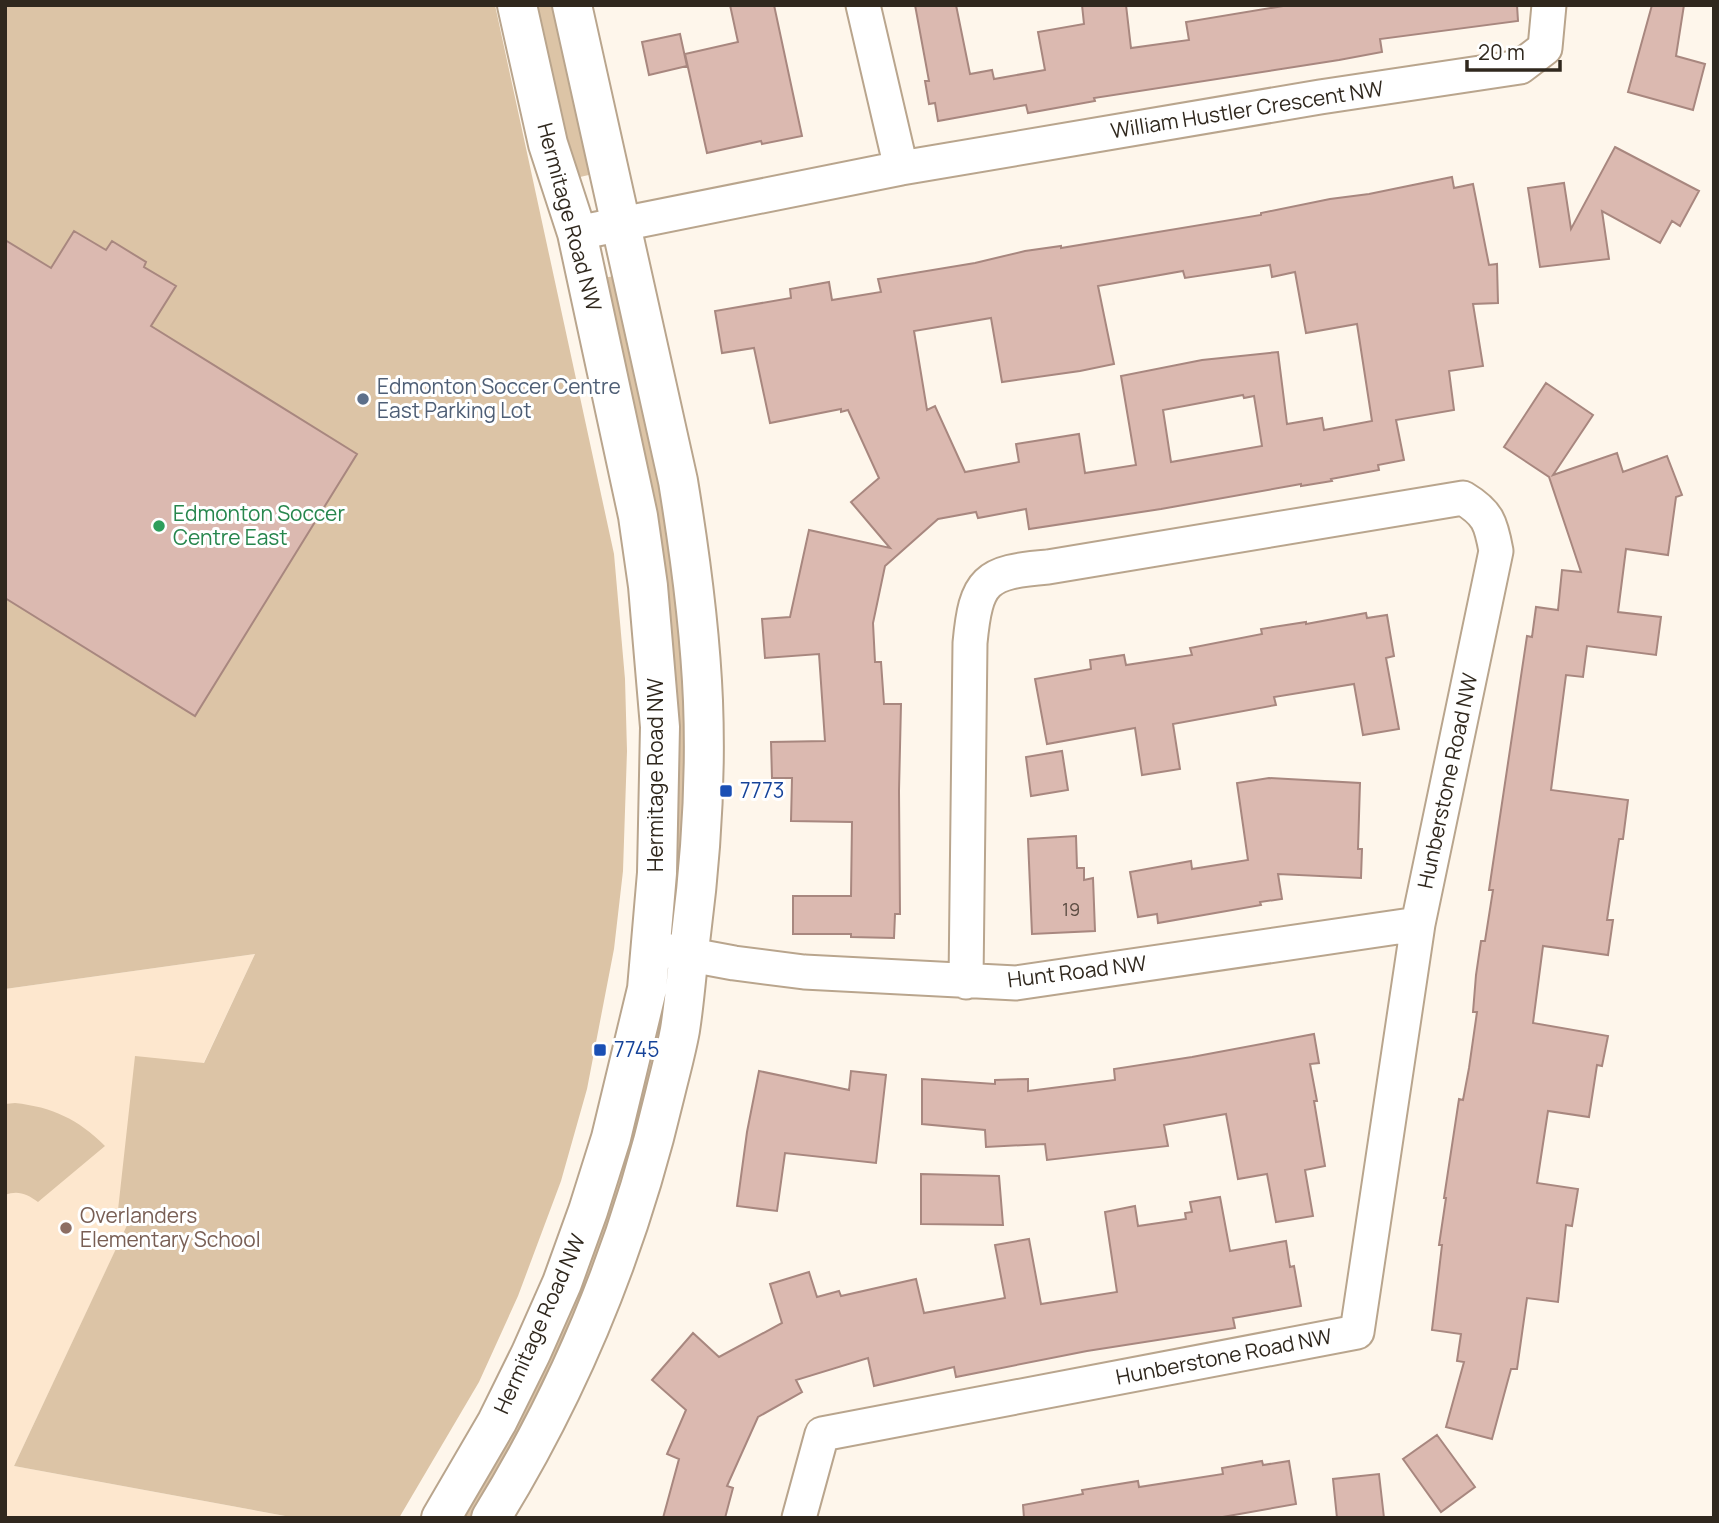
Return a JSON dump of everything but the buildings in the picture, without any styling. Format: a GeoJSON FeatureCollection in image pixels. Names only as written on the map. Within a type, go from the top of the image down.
{"type":"FeatureCollection","features":[{"type":"Feature","properties":{"kind":"street","name":"Hermitage Road NW"},"geometry":{"type":"LineString","coordinates":[[441,1518],[497,1422],[531,1353],[562,1283],[584,1223],[631,1064],[647,989],[657,873],[660,727],[648,586],[638,516],[577,233],[548,144],[517,5]]}},
{"type":"Feature","properties":{"kind":"street","name":"Hermitage Road NW"},"geometry":{"type":"LineString","coordinates":[[491,1518],[565,1381],[610,1279],[656,1134],[680,1031],[702,822],[703,704],[699,629],[678,481],[572,5]]}},
{"type":"Feature","properties":{"kind":"street"},"geometry":{"type":"LineString","coordinates":[[863,5],[901,168]]}},
{"type":"Feature","properties":{"kind":"street","name":"William Hustler Crescent NW"},"geometry":{"type":"LineString","coordinates":[[577,233],[901,168],[1320,97],[1520,67],[1545,48],[1549,5]]}},
{"type":"Feature","properties":{"kind":"street","name":"Hunberstone Road NW"},"geometry":{"type":"LineString","coordinates":[[799,1518],[822,1434],[1357,1332],[1418,924],[1496,551],[1492,526],[1480,508],[1463,498],[1048,567],[1016,569],[986,582],[974,606],[970,643],[966,982]]}},
{"type":"Feature","properties":{"kind":"street","name":"Hunt Road NW"},"geometry":{"type":"LineString","coordinates":[[652,947],[734,964],[804,972],[1016,983],[1418,924]]}},
{"type":"Feature","properties":{"kind":"shaded area"},"geometry":{"type":"Polygon","coordinates":[[[5,5],[495,5],[614,554],[625,679],[627,751],[623,871],[614,949],[587,1089],[561,1181],[518,1296],[479,1382],[399,1518],[296,1518],[14,1466],[129,1221],[117,1219],[135,1056],[204,1063],[255,954],[5,989],[5,5]]]}},
{"type":"Feature","properties":{"kind":"shaded area"},"geometry":{"type":"Polygon","coordinates":[[[536,5],[554,5],[593,174],[580,177],[570,155],[536,5]]]}},
{"type":"Feature","properties":{"kind":"shaded area"},"geometry":{"type":"Polygon","coordinates":[[[615,276],[658,481],[681,635],[686,688],[688,769],[681,905],[669,906],[602,278],[615,276]]]}},
{"type":"Feature","properties":{"kind":"shaded area","name":"Overlanders Elementary School"},"geometry":{"type":"Polygon","coordinates":[[[255,954],[14,1466],[296,1518],[5,1518],[5,989],[255,954]]]}},
{"type":"Feature","properties":{"kind":"shaded area"},"geometry":{"type":"Polygon","coordinates":[[[653,1008],[665,1009],[647,1101],[621,1194],[588,1286],[542,1391],[472,1518],[453,1518],[653,1008]]]}},
{"type":"Feature","properties":{"kind":"shaded area"},"geometry":{"type":"Polygon","coordinates":[[[15,1103],[64,1116],[85,1128],[105,1146],[38,1202],[22,1194],[5,1195],[5,1104],[15,1103]]]}},
{"type":"Feature","properties":{"kind":"place","name":"Edmonton Soccer Centre East Parking Lot"},"geometry":{"type":"Point","coordinates":[363,399]}},
{"type":"Feature","properties":{"kind":"place","name":"Edmonton Soccer Centre East"},"geometry":{"type":"Point","coordinates":[159,526]}},
{"type":"Feature","properties":{"kind":"place","name":"7773"},"geometry":{"type":"Point","coordinates":[726,791]}},
{"type":"Feature","properties":{"kind":"place","name":"7745"},"geometry":{"type":"Point","coordinates":[600,1050]}},
{"type":"Feature","properties":{"kind":"place","name":"Overlanders Elementary School"},"geometry":{"type":"Point","coordinates":[66,1228]}}]}
